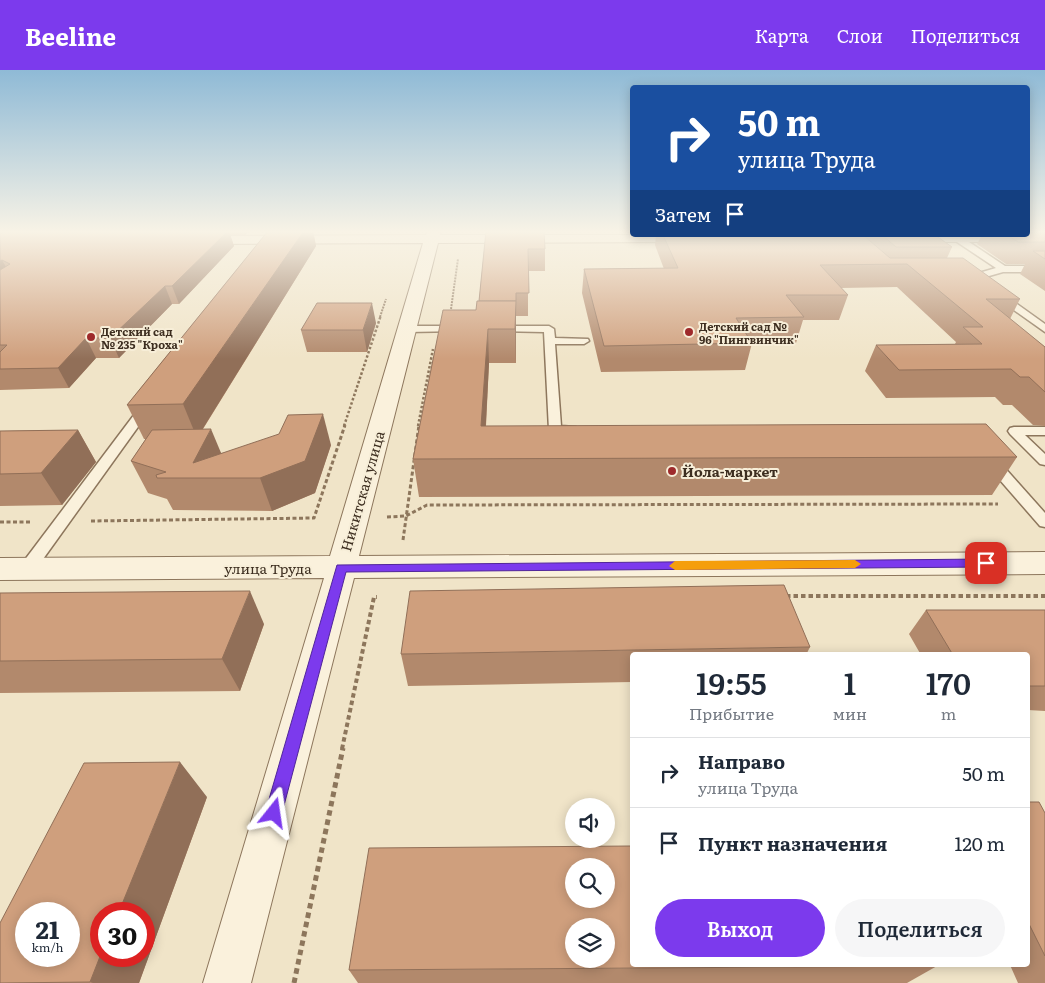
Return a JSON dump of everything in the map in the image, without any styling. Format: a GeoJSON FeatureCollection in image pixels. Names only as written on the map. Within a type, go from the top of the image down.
{"type":"FeatureCollection","features":[{"type":"Feature","properties":{"kind":"street","name":"Никитская улица"},"geometry":{"type":"LineString","coordinates":[[227,983],[407,329],[428,274]]}},
{"type":"Feature","properties":{"kind":"street","name":"улица Труда"},"geometry":{"type":"LineString","coordinates":[[14,569],[1045,563]]}},
{"type":"Feature","properties":{"kind":"lane"},"geometry":{"type":"LineString","coordinates":[[984,274],[970,277],[1045,329]]}},
{"type":"Feature","properties":{"kind":"lane"},"geometry":{"type":"LineString","coordinates":[[407,329],[549,329],[555,430],[585,430]]}},
{"type":"Feature","properties":{"kind":"lane"},"geometry":{"type":"LineString","coordinates":[[550,341],[584,341]]}},
{"type":"Feature","properties":{"kind":"lane"},"geometry":{"type":"LineString","coordinates":[[14,569],[62,521],[156,394]]}},
{"type":"Feature","properties":{"kind":"lane"},"geometry":{"type":"LineString","coordinates":[[1045,431],[1014,431],[1045,461]]}},
{"type":"Feature","properties":{"kind":"lane"},"geometry":{"type":"LineString","coordinates":[[983,452],[1045,522]]}},
{"type":"Feature","properties":{"kind":"path"},"geometry":{"type":"LineString","coordinates":[[294,983],[374,597],[395,597],[417,433],[434,343],[449,329],[456,274]]}},
{"type":"Feature","properties":{"kind":"path"},"geometry":{"type":"LineString","coordinates":[[0,522],[314,518],[387,298]]}},
{"type":"Feature","properties":{"kind":"path"},"geometry":{"type":"LineString","coordinates":[[406,516],[427,505],[1029,504]]}},
{"type":"Feature","properties":{"kind":"path"},"geometry":{"type":"LineString","coordinates":[[779,596],[1045,596]]}},
{"type":"Feature","properties":{"kind":"building"},"geometry":{"type":"Polygon","coordinates":[[[0,274],[185,274],[172,286],[165,286],[110,338],[86,338],[58,368],[0,369],[0,352],[7,345],[0,345],[0,274]]]}},
{"type":"Feature","properties":{"kind":"building"},"geometry":{"type":"Polygon","coordinates":[[[233,274],[274,274],[183,404],[127,405],[233,274]]]}},
{"type":"Feature","properties":{"kind":"building"},"geometry":{"type":"Polygon","coordinates":[[[482,274],[529,274],[529,293],[516,293],[516,301],[479,301],[482,274]]]}},
{"type":"Feature","properties":{"kind":"building"},"geometry":{"type":"Polygon","coordinates":[[[585,274],[828,274],[848,295],[786,295],[804,317],[736,318],[752,343],[604,346],[585,274]]]}},
{"type":"Feature","properties":{"kind":"building"},"geometry":{"type":"Polygon","coordinates":[[[919,274],[985,274],[1020,299],[986,299],[1045,347],[1045,392],[1029,377],[1020,377],[1011,369],[899,370],[876,345],[982,344],[963,327],[983,327],[919,274]]]}},
{"type":"Feature","properties":{"kind":"building"},"geometry":{"type":"Polygon","coordinates":[[[477,301],[516,301],[515,329],[488,329],[481,426],[986,424],[1017,457],[413,459],[443,310],[476,310],[477,301]]]}},
{"type":"Feature","properties":{"kind":"building"},"geometry":{"type":"Polygon","coordinates":[[[317,303],[372,303],[363,330],[301,330],[317,303]]]}},
{"type":"Feature","properties":{"kind":"building"},"geometry":{"type":"Polygon","coordinates":[[[323,414],[305,461],[260,478],[157,478],[156,475],[166,472],[131,461],[152,430],[211,429],[193,463],[279,434],[288,415],[323,414]]]}},
{"type":"Feature","properties":{"kind":"building"},"geometry":{"type":"Polygon","coordinates":[[[78,430],[41,473],[0,474],[0,431],[78,430]]]}},
{"type":"Feature","properties":{"kind":"building"},"geometry":{"type":"Polygon","coordinates":[[[784,585],[810,647],[401,654],[410,591],[784,585]]]}},
{"type":"Feature","properties":{"kind":"building"},"geometry":{"type":"Polygon","coordinates":[[[250,591],[222,659],[0,661],[0,593],[250,591]]]}},
{"type":"Feature","properties":{"kind":"building"},"geometry":{"type":"Polygon","coordinates":[[[926,610],[1045,610],[1045,686],[1030,686],[1030,652],[951,652],[926,610]]]}},
{"type":"Feature","properties":{"kind":"building"},"geometry":{"type":"Polygon","coordinates":[[[180,762],[123,902],[90,902],[90,967],[96,967],[90,982],[0,983],[0,923],[84,763],[180,762]]]}},
{"type":"Feature","properties":{"kind":"building"},"geometry":{"type":"Polygon","coordinates":[[[1030,802],[1039,802],[1045,813],[1045,956],[1030,926],[1030,802]]]}},
{"type":"Feature","properties":{"kind":"building"},"geometry":{"type":"Polygon","coordinates":[[[615,846],[630,846],[630,967],[790,967],[349,970],[369,848],[615,848],[615,846]]]}},
{"type":"Feature","properties":{"kind":"slow traffic"},"geometry":{"type":"LineString","coordinates":[[675,566],[855,564]]}},
{"type":"Feature","properties":{"kind":"place","name":"Детский сад № 96 \"Пингвинчик\""},"geometry":{"type":"Point","coordinates":[689,332]}},
{"type":"Feature","properties":{"kind":"place","name":"Детский сад № 235 \"Кроха\""},"geometry":{"type":"Point","coordinates":[91,337]}},
{"type":"Feature","properties":{"kind":"place","name":"Йола-маркет"},"geometry":{"type":"Point","coordinates":[672,471]}},
{"type":"Feature","properties":{"kind":"route"},"geometry":{"type":"LineString","coordinates":[[274,813],[341,568],[986,563]]}}]}
